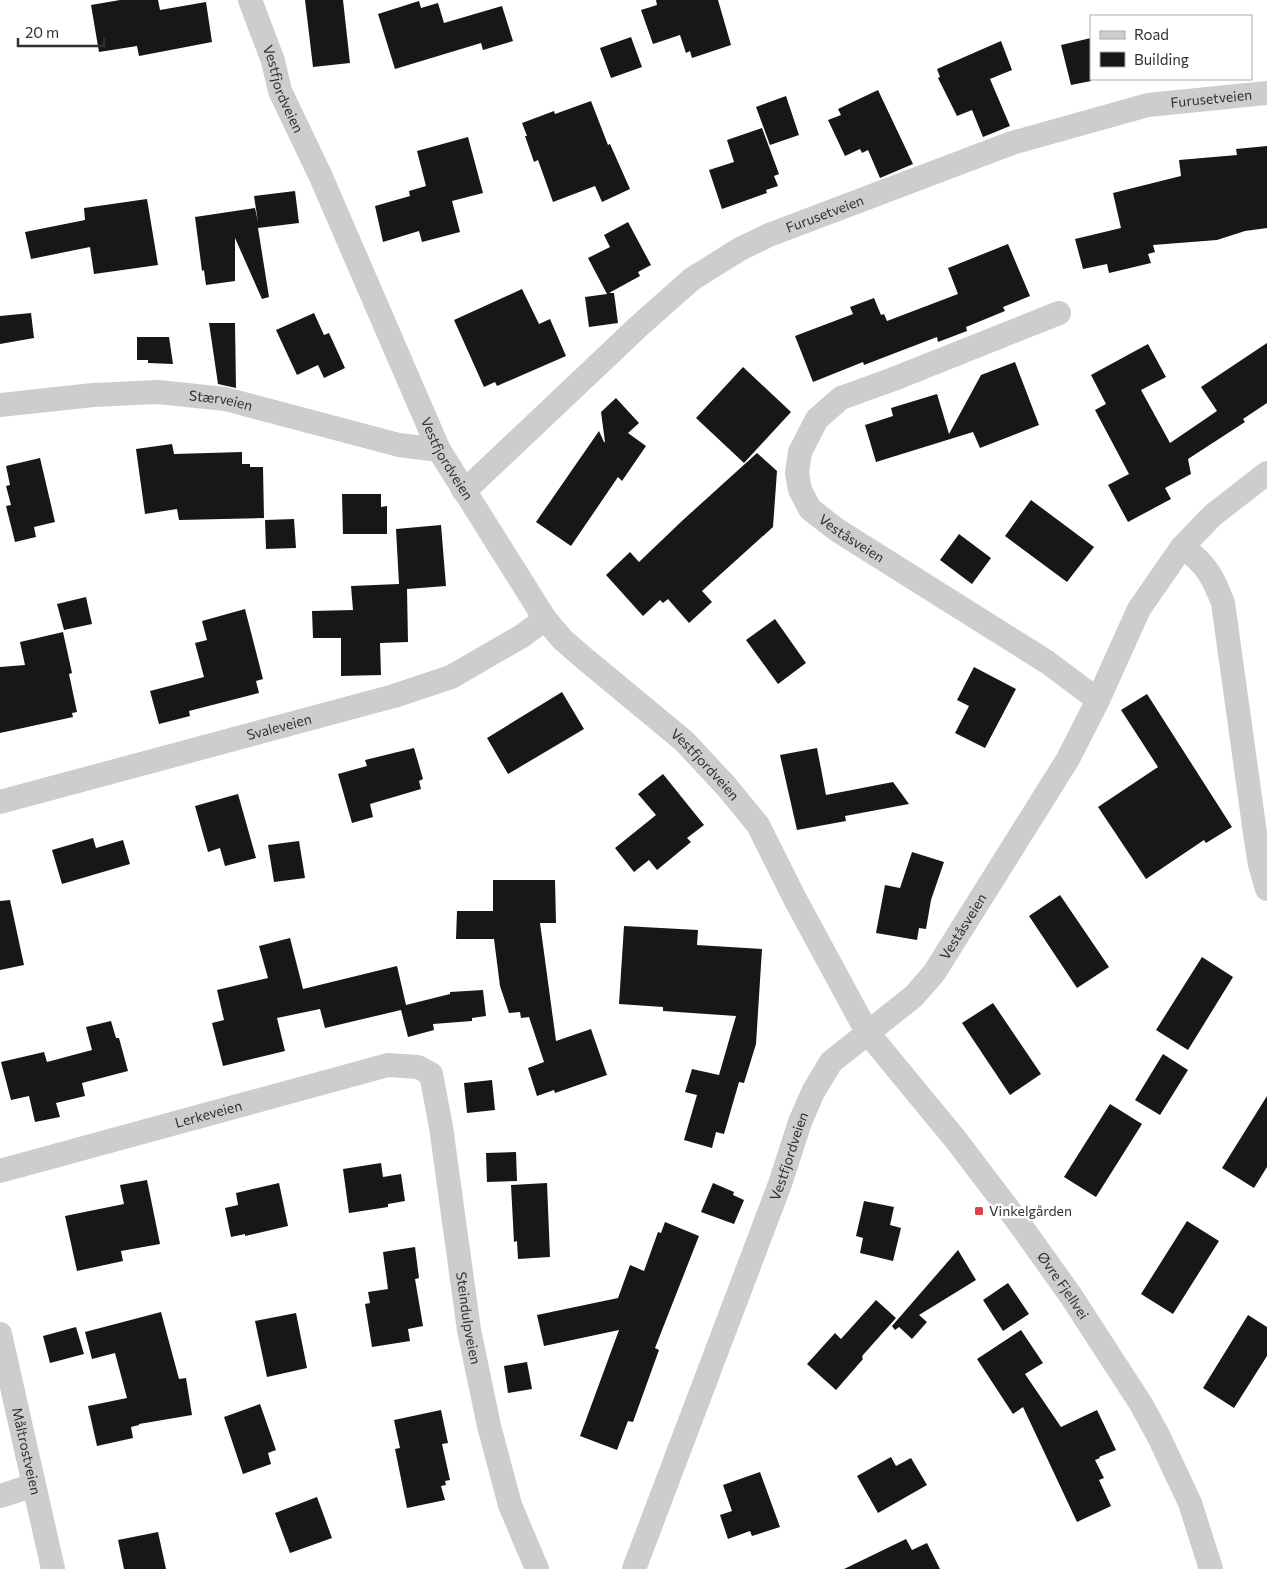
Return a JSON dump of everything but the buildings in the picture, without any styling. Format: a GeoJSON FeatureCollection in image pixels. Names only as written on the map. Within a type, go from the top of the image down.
{"type":"FeatureCollection","features":[{"type":"Feature","properties":{"kind":"street","name":"Vestfjordveien"},"geometry":{"type":"LineString","coordinates":[[250,0],[273,61],[280,91],[321,177],[439,450],[545,619],[563,640],[584,659],[684,741],[726,786],[758,825],[795,899],[867,1032],[831,1062],[813,1092],[800,1122],[776,1193],[634,1569]]}},
{"type":"Feature","properties":{"kind":"street","name":"Furusetveien"},"geometry":{"type":"LineString","coordinates":[[463,490],[473,483],[692,279],[740,249],[769,235],[1012,143],[1148,105],[1267,94]]}},
{"type":"Feature","properties":{"kind":"street","name":"Veståsveien"},"geometry":{"type":"LineString","coordinates":[[1059,313],[841,398],[817,419],[800,452],[797,473],[800,490],[810,509],[836,530],[1047,662],[1098,700]]}},
{"type":"Feature","properties":{"kind":"street","name":"Stærveien"},"geometry":{"type":"LineString","coordinates":[[0,405],[93,394],[158,392],[225,400],[399,445],[439,450]]}},
{"type":"Feature","properties":{"kind":"street","name":"Veståsveien"},"geometry":{"type":"LineString","coordinates":[[867,1032],[914,996],[934,973],[1068,759],[1098,700],[1139,609],[1182,547],[1213,515],[1267,473]]}},
{"type":"Feature","properties":{"kind":"street"},"geometry":{"type":"LineString","coordinates":[[1182,547],[1196,556],[1213,578],[1223,603],[1257,849],[1267,889]]}},
{"type":"Feature","properties":{"kind":"street","name":"Svaleveien"},"geometry":{"type":"LineString","coordinates":[[0,802],[394,696],[465,670],[522,636],[545,619]]}},
{"type":"Feature","properties":{"kind":"street","name":"Øvre Fjellvei"},"geometry":{"type":"LineString","coordinates":[[867,1032],[956,1140],[1019,1223],[1071,1296],[1141,1404],[1190,1503],[1211,1569]]}},
{"type":"Feature","properties":{"kind":"street","name":"Lerkeveien"},"geometry":{"type":"LineString","coordinates":[[0,1172],[388,1065],[418,1067]]}},
{"type":"Feature","properties":{"kind":"street","name":"Steindulpveien"},"geometry":{"type":"LineString","coordinates":[[418,1067],[431,1074],[441,1127],[469,1330],[489,1426],[510,1505],[537,1569]]}},
{"type":"Feature","properties":{"kind":"street","name":"Måltrostveien"},"geometry":{"type":"LineString","coordinates":[[0,1334],[52,1569]]}},
{"type":"Feature","properties":{"kind":"street"},"geometry":{"type":"LineString","coordinates":[[0,1496],[34,1485]]}},
{"type":"Feature","properties":{"kind":"place","name":"Vinkelgården"},"geometry":{"type":"Point","coordinates":[979,1211]}}]}
